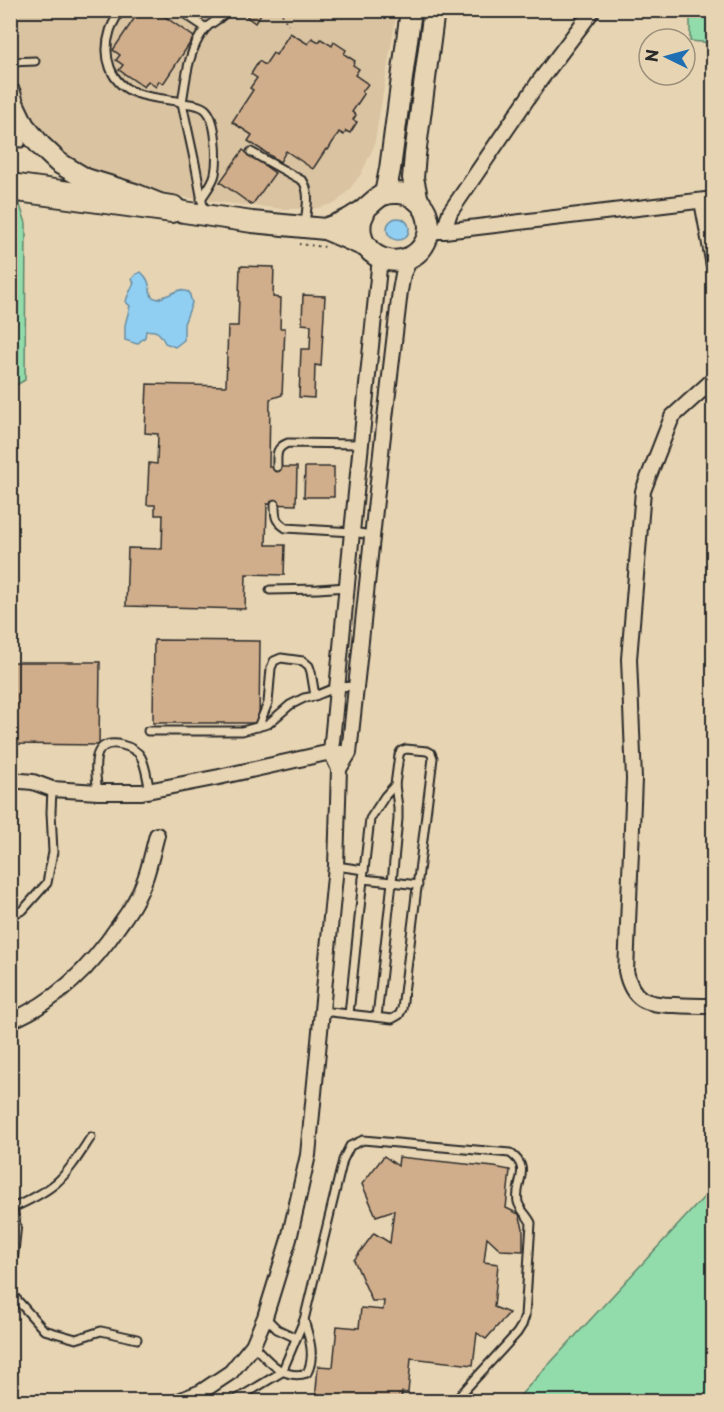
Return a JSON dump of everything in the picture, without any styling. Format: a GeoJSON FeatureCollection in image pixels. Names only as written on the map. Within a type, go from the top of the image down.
{"type":"FeatureCollection","features":[{"type":"Feature","properties":{"kind":"highway"},"geometry":{"type":"LineString","coordinates":[[10,187],[172,209]]}},
{"type":"Feature","properties":{"kind":"street"},"geometry":{"type":"LineString","coordinates":[[385,194],[411,10]]}},
{"type":"Feature","properties":{"kind":"street"},"geometry":{"type":"LineString","coordinates":[[418,201],[413,178],[434,10]]}},
{"type":"Feature","properties":{"kind":"street"},"geometry":{"type":"LineString","coordinates":[[10,93],[24,126],[40,146],[59,163],[86,178],[172,209],[202,207],[252,222],[325,229],[390,261],[401,261],[420,251],[426,241],[437,231],[538,83],[593,10]]}},
{"type":"Feature","properties":{"kind":"street"},"geometry":{"type":"LineString","coordinates":[[325,229],[347,220],[378,197],[393,192],[411,196],[418,201],[427,214],[429,222],[437,231]]}},
{"type":"Feature","properties":{"kind":"street"},"geometry":{"type":"LineString","coordinates":[[437,231],[708,200],[714,266]]}},
{"type":"Feature","properties":{"kind":"street"},"geometry":{"type":"LineString","coordinates":[[177,1401],[201,1392],[231,1372],[253,1345],[266,1317],[289,1239],[308,1155],[336,866],[339,769],[332,752],[361,444],[374,253],[361,233],[361,220],[366,208]]}},
{"type":"Feature","properties":{"kind":"street"},"geometry":{"type":"LineString","coordinates":[[339,769],[349,753],[400,291],[403,274],[411,257]]}},
{"type":"Feature","properties":{"kind":"street"},"geometry":{"type":"LineString","coordinates":[[714,379],[672,417],[643,491],[629,659],[634,779],[626,971],[628,982],[644,1001],[656,1005],[714,1006]]}},
{"type":"Feature","properties":{"kind":"street"},"geometry":{"type":"LineString","coordinates":[[10,780],[33,782],[52,789],[142,792],[332,752],[349,753]]}},
{"type":"Feature","properties":{"kind":"street"},"geometry":{"type":"LineString","coordinates":[[10,1021],[48,1002],[79,976],[106,945],[136,900],[150,864],[157,835]]}},
{"type":"Feature","properties":{"kind":"street"},"geometry":{"type":"LineString","coordinates":[[10,1210],[13,1228],[10,1257]]}},
{"type":"Feature","properties":{"kind":"lane"},"geometry":{"type":"LineString","coordinates":[[120,10],[110,29],[107,42],[107,56],[116,80],[135,93],[200,106],[207,110],[212,119],[215,136],[215,174],[202,207]]}},
{"type":"Feature","properties":{"kind":"lane"},"geometry":{"type":"LineString","coordinates":[[179,10],[206,28]]}},
{"type":"Feature","properties":{"kind":"lane"},"geometry":{"type":"LineString","coordinates":[[202,207],[182,104],[191,56],[206,28],[227,10]]}},
{"type":"Feature","properties":{"kind":"lane"},"geometry":{"type":"LineString","coordinates":[[10,62],[35,61]]}},
{"type":"Feature","properties":{"kind":"lane"},"geometry":{"type":"LineString","coordinates":[[10,121],[21,143]]}},
{"type":"Feature","properties":{"kind":"lane"},"geometry":{"type":"LineString","coordinates":[[251,152],[303,181],[308,196],[304,227]]}},
{"type":"Feature","properties":{"kind":"lane"},"geometry":{"type":"LineString","coordinates":[[277,467],[277,452],[281,445],[288,443],[361,444]]}},
{"type":"Feature","properties":{"kind":"lane"},"geometry":{"type":"LineString","coordinates":[[275,504],[275,516],[278,523],[286,528],[372,535]]}},
{"type":"Feature","properties":{"kind":"lane"},"geometry":{"type":"LineString","coordinates":[[270,590],[347,587]]}},
{"type":"Feature","properties":{"kind":"lane"},"geometry":{"type":"LineString","coordinates":[[258,727],[268,703],[271,668],[274,661],[281,658],[303,661],[309,666],[315,696]]}},
{"type":"Feature","properties":{"kind":"lane"},"geometry":{"type":"LineString","coordinates":[[148,731],[242,730],[258,727],[268,724],[290,705],[304,698],[337,687],[356,686]]}},
{"type":"Feature","properties":{"kind":"lane"},"geometry":{"type":"LineString","coordinates":[[98,792],[95,763],[98,752],[104,746],[113,743],[135,750],[142,758],[150,790]]}},
{"type":"Feature","properties":{"kind":"lane"},"geometry":{"type":"LineString","coordinates":[[322,1011],[392,1019],[399,1015],[402,1009],[433,758],[428,751],[406,749],[399,755],[395,785],[398,819],[376,1017]]}},
{"type":"Feature","properties":{"kind":"lane"},"geometry":{"type":"LineString","coordinates":[[349,1014],[370,819],[395,785]]}},
{"type":"Feature","properties":{"kind":"lane"},"geometry":{"type":"LineString","coordinates":[[10,915],[23,910],[47,883],[53,852],[52,789]]}},
{"type":"Feature","properties":{"kind":"lane"},"geometry":{"type":"LineString","coordinates":[[336,866],[364,870]]}},
{"type":"Feature","properties":{"kind":"lane"},"geometry":{"type":"LineString","coordinates":[[363,879],[418,885]]}},
{"type":"Feature","properties":{"kind":"lane"},"geometry":{"type":"LineString","coordinates":[[10,1210],[31,1200],[57,1182],[91,1137]]}},
{"type":"Feature","properties":{"kind":"lane"},"geometry":{"type":"LineString","coordinates":[[232,1401],[282,1372],[304,1320],[343,1160],[350,1146],[363,1140],[510,1153],[517,1158],[522,1167],[518,1202],[531,1223],[525,1316],[517,1333],[455,1401]]}},
{"type":"Feature","properties":{"kind":"lane"},"geometry":{"type":"LineString","coordinates":[[10,1292],[44,1330],[76,1339],[102,1331],[137,1339]]}},
{"type":"Feature","properties":{"kind":"lane"},"geometry":{"type":"LineString","coordinates":[[266,1317],[277,1329],[296,1338]]}},
{"type":"Feature","properties":{"kind":"lane"},"geometry":{"type":"LineString","coordinates":[[253,1345],[282,1372],[298,1376],[307,1373],[310,1367],[312,1345],[304,1320]]}},
{"type":"Feature","properties":{"kind":"path"},"geometry":{"type":"LineString","coordinates":[[278,10],[288,24]]}},
{"type":"Feature","properties":{"kind":"path"},"geometry":{"type":"LineString","coordinates":[[282,14],[285,10]]}},
{"type":"Feature","properties":{"kind":"path"},"geometry":{"type":"LineString","coordinates":[[707,10],[714,21]]}},
{"type":"Feature","properties":{"kind":"shaded area"},"geometry":{"type":"Polygon","coordinates":[[[20,11],[397,11],[374,146],[361,174],[349,190],[336,203],[317,208],[285,209],[234,204],[153,193],[121,184],[77,165],[57,151],[38,131],[24,104],[16,73],[14,38],[20,11]]]}},
{"type":"Feature","properties":{"kind":"green space"},"geometry":{"type":"Polygon","coordinates":[[[690,11],[713,11],[713,43],[697,42],[697,27],[690,27],[690,11]]]}},
{"type":"Feature","properties":{"kind":"green space"},"geometry":{"type":"Polygon","coordinates":[[[10,176],[26,223],[25,380],[11,388],[10,176]]]}},
{"type":"Feature","properties":{"kind":"green space"},"geometry":{"type":"Polygon","coordinates":[[[704,1197],[714,1198],[713,1401],[515,1401],[704,1197]]]}},
{"type":"Feature","properties":{"kind":"water"},"geometry":{"type":"Polygon","coordinates":[[[398,218],[406,221],[409,229],[406,237],[398,240],[390,237],[387,229],[390,221],[398,218]]]}},
{"type":"Feature","properties":{"kind":"water"},"geometry":{"type":"Polygon","coordinates":[[[141,272],[148,281],[152,297],[158,299],[180,290],[189,292],[192,303],[184,324],[184,340],[175,347],[165,343],[156,331],[146,331],[145,337],[137,344],[125,340],[125,325],[130,306],[126,302],[134,283],[132,279],[141,272]]]}},
{"type":"Feature","properties":{"kind":"building"},"geometry":{"type":"Polygon","coordinates":[[[140,10],[155,10],[194,37],[163,84],[159,81],[156,87],[148,81],[144,87],[119,70],[123,65],[116,60],[120,55],[113,50],[140,10]]]}},
{"type":"Feature","properties":{"kind":"building"},"geometry":{"type":"Polygon","coordinates":[[[188,10],[205,10],[200,18],[188,10]]]}},
{"type":"Feature","properties":{"kind":"building"},"geometry":{"type":"Polygon","coordinates":[[[251,10],[256,10],[261,14],[255,23],[247,17],[251,10]]]}},
{"type":"Feature","properties":{"kind":"building"},"geometry":{"type":"Polygon","coordinates":[[[290,33],[308,44],[312,38],[319,42],[321,39],[332,46],[334,42],[346,50],[344,54],[355,61],[353,65],[359,69],[355,75],[368,84],[352,112],[356,115],[353,120],[357,122],[350,133],[346,131],[344,135],[339,132],[313,169],[286,151],[280,162],[248,141],[252,135],[232,122],[253,90],[250,88],[257,78],[251,74],[259,61],[265,65],[273,53],[276,55],[290,33]]]}},
{"type":"Feature","properties":{"kind":"building"},"geometry":{"type":"Polygon","coordinates":[[[243,150],[275,173],[252,205],[220,182],[243,150]]]}},
{"type":"Feature","properties":{"kind":"building"},"geometry":{"type":"Polygon","coordinates":[[[240,266],[274,267],[273,297],[281,298],[280,328],[285,328],[282,395],[270,399],[269,467],[297,467],[296,505],[267,504],[266,545],[285,545],[284,575],[246,574],[245,609],[126,606],[128,548],[162,549],[163,515],[155,515],[155,505],[147,505],[149,463],[157,464],[158,434],[145,433],[147,384],[226,386],[228,326],[238,326],[240,266]]]}},
{"type":"Feature","properties":{"kind":"building"},"geometry":{"type":"Polygon","coordinates":[[[303,295],[325,296],[321,366],[315,365],[314,398],[299,397],[301,349],[310,349],[311,325],[302,324],[303,295]]]}},
{"type":"Feature","properties":{"kind":"building"},"geometry":{"type":"Polygon","coordinates":[[[305,467],[334,467],[334,497],[304,497],[305,467]]]}},
{"type":"Feature","properties":{"kind":"building"},"geometry":{"type":"Polygon","coordinates":[[[154,640],[260,641],[259,723],[153,723],[154,640]]]}},
{"type":"Feature","properties":{"kind":"building"},"geometry":{"type":"Polygon","coordinates":[[[10,662],[100,662],[99,745],[10,744],[10,662]]]}},
{"type":"Feature","properties":{"kind":"building"},"geometry":{"type":"Polygon","coordinates":[[[384,1156],[398,1166],[399,1157],[510,1170],[506,1208],[519,1214],[523,1228],[523,1251],[501,1250],[487,1237],[484,1262],[498,1264],[494,1307],[509,1313],[486,1339],[477,1333],[473,1365],[411,1358],[408,1393],[402,1392],[401,1402],[315,1402],[318,1366],[333,1367],[337,1326],[359,1328],[361,1308],[383,1310],[384,1301],[372,1301],[354,1260],[374,1233],[390,1243],[394,1210],[376,1216],[362,1184],[384,1156]]]}}]}
